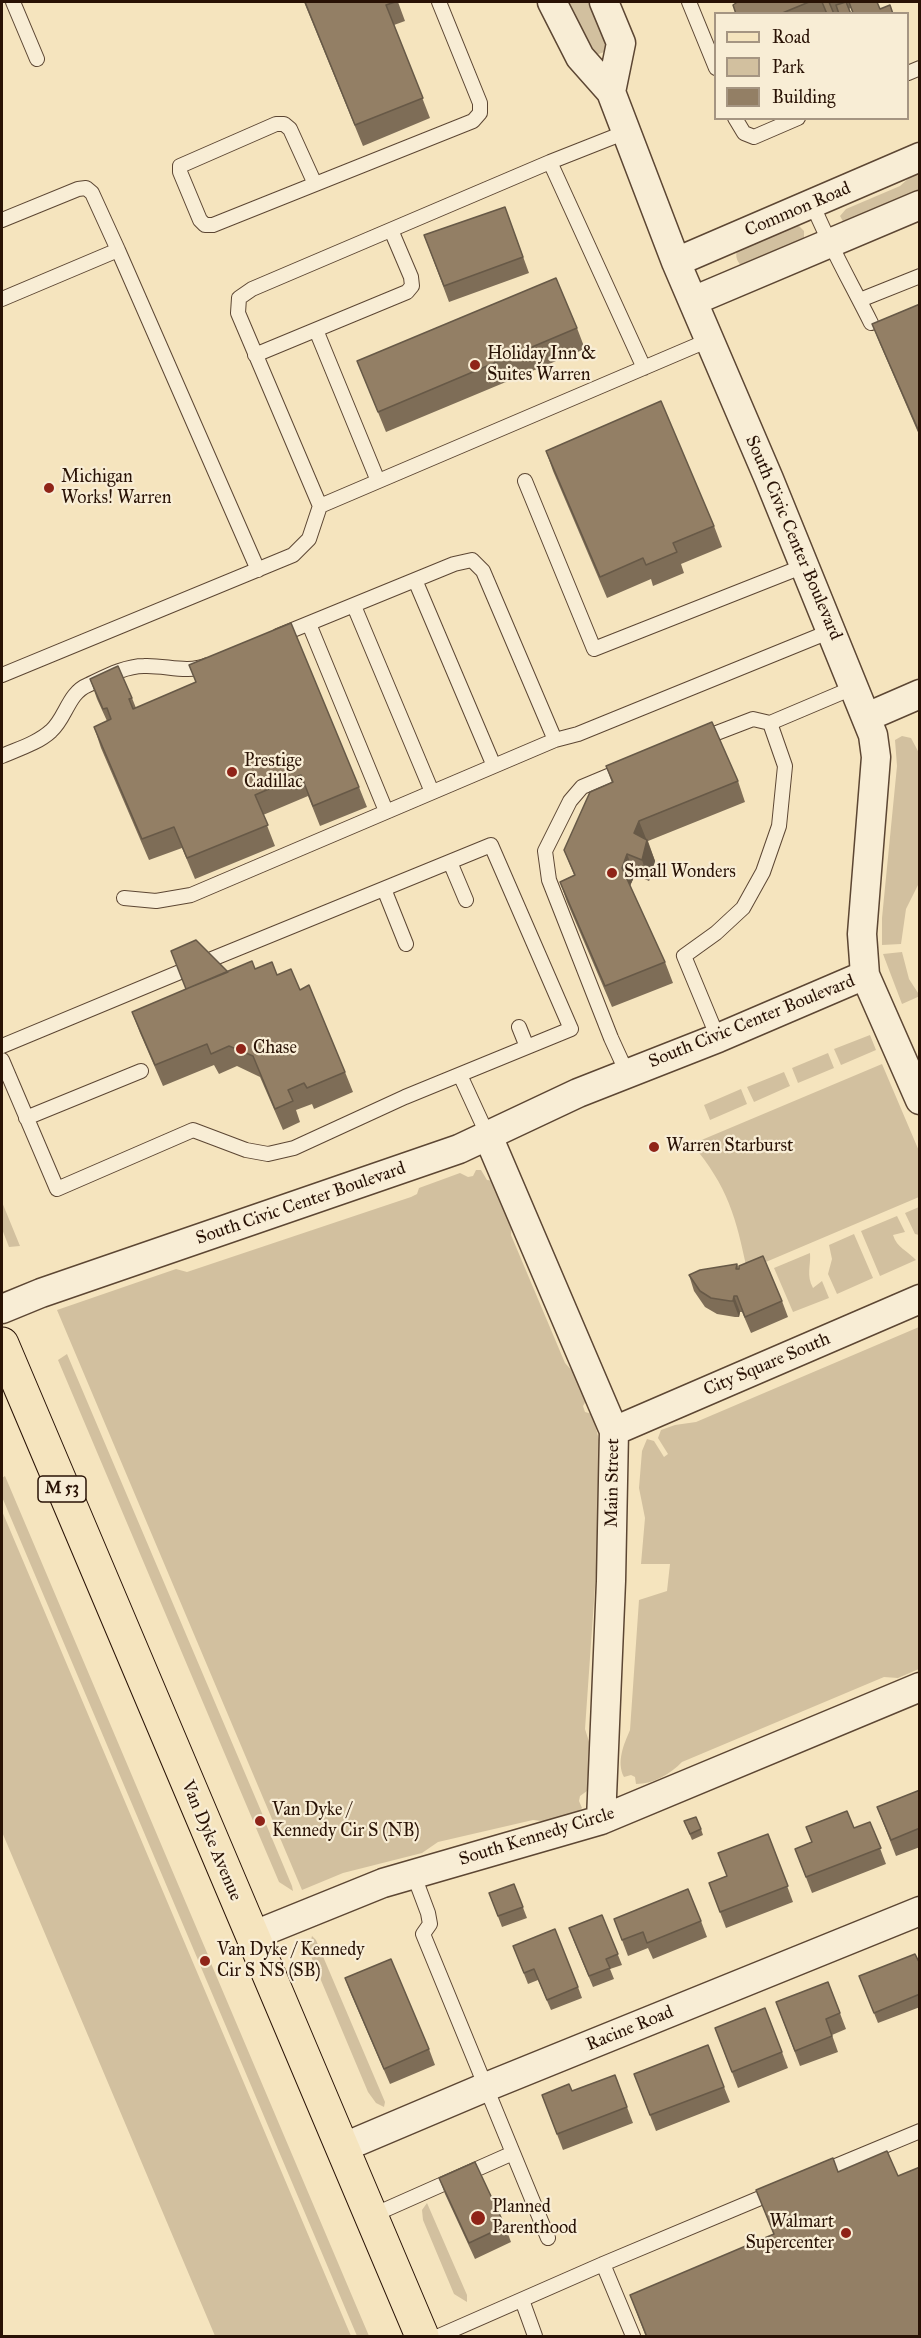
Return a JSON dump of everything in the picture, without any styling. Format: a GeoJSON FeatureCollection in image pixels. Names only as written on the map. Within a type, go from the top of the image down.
{"type":"FeatureCollection","features":[{"type":"Feature","properties":{"kind":"main road","name":"Van Dyke Avenue"},"geometry":{"type":"LineString","coordinates":[[2,1344],[422,2337]]}},
{"type":"Feature","properties":{"kind":"street"},"geometry":{"type":"LineString","coordinates":[[552,2],[579,57],[611,92]]}},
{"type":"Feature","properties":{"kind":"street"},"geometry":{"type":"LineString","coordinates":[[604,2],[621,43],[611,92]]}},
{"type":"Feature","properties":{"kind":"street","name":"South Civic Center Boulevard"},"geometry":{"type":"LineString","coordinates":[[2,1309],[428,1160],[488,1136],[627,1073],[718,1038],[865,975],[862,934],[876,757],[873,735],[855,687],[676,262],[611,92]]}},
{"type":"Feature","properties":{"kind":"street","name":"Common Road"},"geometry":{"type":"LineString","coordinates":[[676,262],[920,157]]}},
{"type":"Feature","properties":{"kind":"street"},"geometry":{"type":"LineString","coordinates":[[693,301],[920,205]]}},
{"type":"Feature","properties":{"kind":"street"},"geometry":{"type":"LineString","coordinates":[[867,717],[920,694]]}},
{"type":"Feature","properties":{"kind":"street"},"geometry":{"type":"LineString","coordinates":[[865,975],[920,1100]]}},
{"type":"Feature","properties":{"kind":"street","name":"Main Street"},"geometry":{"type":"LineString","coordinates":[[488,1136],[614,1431],[611,1581],[601,1820]]}},
{"type":"Feature","properties":{"kind":"street","name":"City Square South"},"geometry":{"type":"LineString","coordinates":[[614,1431],[920,1299]]}},
{"type":"Feature","properties":{"kind":"street","name":"South Kennedy Circle"},"geometry":{"type":"LineString","coordinates":[[252,1936],[354,1893],[413,1873],[601,1820],[920,1687]]}},
{"type":"Feature","properties":{"kind":"street","name":"Racine Road"},"geometry":{"type":"LineString","coordinates":[[342,2148],[486,2087],[920,1911]]}},
{"type":"Feature","properties":{"kind":"lane"},"geometry":{"type":"LineString","coordinates":[[14,2],[37,60]]}},
{"type":"Feature","properties":{"kind":"lane"},"geometry":{"type":"LineString","coordinates":[[315,184],[290,129],[284,124],[276,124],[180,166],[180,172],[200,220],[205,225],[213,225],[473,121],[480,113],[480,103],[439,2]]}},
{"type":"Feature","properties":{"kind":"lane"},"geometry":{"type":"LineString","coordinates":[[689,2],[714,63]]}},
{"type":"Feature","properties":{"kind":"lane"},"geometry":{"type":"LineString","coordinates":[[736,120],[744,133],[754,137],[793,120]]}},
{"type":"Feature","properties":{"kind":"lane"},"geometry":{"type":"LineString","coordinates":[[2,675],[293,555],[309,539],[320,506],[238,314],[238,298],[252,289],[626,132]]}},
{"type":"Feature","properties":{"kind":"lane"},"geometry":{"type":"LineString","coordinates":[[550,162],[644,368]]}},
{"type":"Feature","properties":{"kind":"lane"},"geometry":{"type":"LineString","coordinates":[[2,220],[78,189],[86,188],[92,193],[258,570]]}},
{"type":"Feature","properties":{"kind":"lane"},"geometry":{"type":"LineString","coordinates":[[812,203],[829,244],[841,260],[871,323]]}},
{"type":"Feature","properties":{"kind":"lane"},"geometry":{"type":"LineString","coordinates":[[255,356],[407,292],[412,286],[411,277],[391,230]]}},
{"type":"Feature","properties":{"kind":"lane"},"geometry":{"type":"LineString","coordinates":[[2,299],[118,250]]}},
{"type":"Feature","properties":{"kind":"lane"},"geometry":{"type":"LineString","coordinates":[[860,300],[920,276]]}},
{"type":"Feature","properties":{"kind":"lane"},"geometry":{"type":"LineString","coordinates":[[316,330],[378,481]]}},
{"type":"Feature","properties":{"kind":"lane"},"geometry":{"type":"LineString","coordinates":[[320,506],[709,340]]}},
{"type":"Feature","properties":{"kind":"lane"},"geometry":{"type":"LineString","coordinates":[[525,481],[594,649],[804,566]]}},
{"type":"Feature","properties":{"kind":"lane"},"geometry":{"type":"LineString","coordinates":[[269,640],[454,564],[472,560],[483,572],[555,740]]}},
{"type":"Feature","properties":{"kind":"lane"},"geometry":{"type":"LineString","coordinates":[[415,580],[494,766]]}},
{"type":"Feature","properties":{"kind":"lane"},"geometry":{"type":"LineString","coordinates":[[354,606],[432,792]]}},
{"type":"Feature","properties":{"kind":"lane"},"geometry":{"type":"LineString","coordinates":[[309,624],[386,811]]}},
{"type":"Feature","properties":{"kind":"lane"},"geometry":{"type":"LineString","coordinates":[[124,898],[156,900],[191,895],[555,740],[578,734],[831,631]]}},
{"type":"Feature","properties":{"kind":"lane"},"geometry":{"type":"LineString","coordinates":[[2,756],[44,737],[53,729],[73,696],[84,686],[131,667],[147,665],[185,670],[197,669],[218,661]]}},
{"type":"Feature","properties":{"kind":"lane"},"geometry":{"type":"LineString","coordinates":[[687,744],[753,719],[770,723],[855,687]]}},
{"type":"Feature","properties":{"kind":"lane"},"geometry":{"type":"LineString","coordinates":[[718,1038],[684,956],[716,933],[743,908],[763,872],[779,826],[785,766],[770,723]]}},
{"type":"Feature","properties":{"kind":"lane"},"geometry":{"type":"LineString","coordinates":[[627,1073],[549,880],[545,851],[570,801],[582,787],[634,765]]}},
{"type":"Feature","properties":{"kind":"lane"},"geometry":{"type":"LineString","coordinates":[[2,1060],[57,1189],[193,1130],[246,1150],[268,1154],[294,1148],[405,1097],[571,1029],[491,845],[212,959]]}},
{"type":"Feature","properties":{"kind":"lane"},"geometry":{"type":"LineString","coordinates":[[450,862],[466,900]]}},
{"type":"Feature","properties":{"kind":"lane"},"geometry":{"type":"LineString","coordinates":[[384,889],[406,944]]}},
{"type":"Feature","properties":{"kind":"lane"},"geometry":{"type":"LineString","coordinates":[[2,1046],[180,972]]}},
{"type":"Feature","properties":{"kind":"lane"},"geometry":{"type":"LineString","coordinates":[[519,1027],[527,1047]]}},
{"type":"Feature","properties":{"kind":"lane"},"geometry":{"type":"LineString","coordinates":[[26,1119],[141,1071]]}},
{"type":"Feature","properties":{"kind":"lane"},"geometry":{"type":"LineString","coordinates":[[460,1075],[488,1136]]}},
{"type":"Feature","properties":{"kind":"lane"},"geometry":{"type":"LineString","coordinates":[[413,1873],[430,1924],[423,1934],[548,2238]]}},
{"type":"Feature","properties":{"kind":"lane"},"geometry":{"type":"LineString","coordinates":[[810,2177],[920,2131]]}},
{"type":"Feature","properties":{"kind":"lane"},"geometry":{"type":"LineString","coordinates":[[371,2216],[513,2153]]}},
{"type":"Feature","properties":{"kind":"lane"},"geometry":{"type":"LineString","coordinates":[[439,2337],[603,2264],[788,2186]]}},
{"type":"Feature","properties":{"kind":"lane"},"geometry":{"type":"LineString","coordinates":[[603,2264],[633,2337]]}},
{"type":"Feature","properties":{"kind":"lane"},"geometry":{"type":"LineString","coordinates":[[522,2300],[535,2337]]}},
{"type":"Feature","properties":{"kind":"green space"},"geometry":{"type":"Polygon","coordinates":[[[567,2],[593,2],[610,42],[607,51],[596,55],[591,53],[567,2]]]}},
{"type":"Feature","properties":{"kind":"green space"},"geometry":{"type":"Polygon","coordinates":[[[919,169],[919,194],[844,223],[840,216],[846,209],[900,186],[919,169]]]}},
{"type":"Feature","properties":{"kind":"green space"},"geometry":{"type":"Polygon","coordinates":[[[796,223],[804,231],[804,241],[744,267],[738,262],[737,249],[796,223]]]}},
{"type":"Feature","properties":{"kind":"green space"},"geometry":{"type":"Polygon","coordinates":[[[902,736],[911,738],[919,753],[919,883],[906,909],[901,944],[882,945],[882,918],[897,766],[895,740],[902,736]]]}},
{"type":"Feature","properties":{"kind":"green space"},"geometry":{"type":"Polygon","coordinates":[[[902,952],[909,979],[920,996],[902,1004],[883,954],[902,952]]]}},
{"type":"Feature","properties":{"kind":"green space"},"geometry":{"type":"Polygon","coordinates":[[[870,1035],[876,1050],[841,1065],[834,1049],[870,1035]]]}},
{"type":"Feature","properties":{"kind":"green space"},"geometry":{"type":"Polygon","coordinates":[[[828,1053],[834,1068],[798,1083],[792,1068],[828,1053]]]}},
{"type":"Feature","properties":{"kind":"green space"},"geometry":{"type":"Polygon","coordinates":[[[882,1064],[919,1151],[919,1197],[747,1270],[729,1203],[714,1174],[692,1144],[882,1064]]]}},
{"type":"Feature","properties":{"kind":"green space"},"geometry":{"type":"Polygon","coordinates":[[[784,1072],[790,1086],[754,1102],[747,1087],[784,1072]]]}},
{"type":"Feature","properties":{"kind":"green space"},"geometry":{"type":"Polygon","coordinates":[[[741,1089],[747,1104],[710,1120],[704,1105],[741,1089]]]}},
{"type":"Feature","properties":{"kind":"green space"},"geometry":{"type":"Polygon","coordinates":[[[476,1170],[481,1170],[487,1180],[495,1181],[512,1224],[511,1235],[565,1363],[575,1374],[587,1399],[583,1406],[585,1412],[592,1414],[604,1458],[585,1729],[590,1745],[587,1791],[580,1796],[579,1801],[582,1808],[577,1813],[551,1822],[533,1820],[438,1842],[422,1853],[343,1873],[302,1890],[57,1310],[176,1269],[187,1272],[411,1197],[417,1194],[419,1188],[460,1173],[468,1177],[473,1176],[476,1170]]]}},
{"type":"Feature","properties":{"kind":"green space"},"geometry":{"type":"Polygon","coordinates":[[[2,1202],[20,1246],[9,1247],[2,1229],[2,1202]]]}},
{"type":"Feature","properties":{"kind":"green space"},"geometry":{"type":"Polygon","coordinates":[[[919,1207],[919,1235],[915,1234],[905,1213],[919,1207]]]}},
{"type":"Feature","properties":{"kind":"green space"},"geometry":{"type":"Polygon","coordinates":[[[897,1216],[905,1232],[893,1235],[900,1246],[916,1260],[880,1276],[861,1231],[897,1216]]]}},
{"type":"Feature","properties":{"kind":"green space"},"geometry":{"type":"Polygon","coordinates":[[[854,1234],[873,1278],[837,1294],[828,1274],[832,1259],[829,1245],[854,1234]]]}},
{"type":"Feature","properties":{"kind":"green space"},"geometry":{"type":"Polygon","coordinates":[[[810,1253],[809,1275],[813,1288],[822,1281],[829,1298],[793,1312],[774,1268],[810,1253]]]}},
{"type":"Feature","properties":{"kind":"green space"},"geometry":{"type":"Polygon","coordinates":[[[919,1327],[919,1669],[898,1678],[884,1677],[682,1762],[655,1780],[636,1784],[635,1777],[631,1775],[624,1777],[621,1759],[630,1730],[639,1600],[667,1591],[670,1564],[641,1564],[645,1518],[639,1488],[642,1451],[647,1439],[654,1441],[664,1457],[668,1454],[658,1438],[661,1430],[696,1422],[919,1327]]]}},
{"type":"Feature","properties":{"kind":"green space"},"geometry":{"type":"Polygon","coordinates":[[[67,1354],[264,1818],[254,1823],[58,1360],[67,1354]]]}},
{"type":"Feature","properties":{"kind":"green space"},"geometry":{"type":"Polygon","coordinates":[[[5,1476],[208,1955],[198,1960],[2,1497],[2,1478],[5,1476]]]}},
{"type":"Feature","properties":{"kind":"green space"},"geometry":{"type":"Polygon","coordinates":[[[2,1511],[351,2336],[215,2336],[2,1832],[2,1511]]]}},
{"type":"Feature","properties":{"kind":"green space"},"geometry":{"type":"Polygon","coordinates":[[[266,1824],[293,1891],[279,1882],[256,1828],[266,1824]]]}},
{"type":"Feature","properties":{"kind":"green space"},"geometry":{"type":"Polygon","coordinates":[[[312,1936],[316,1940],[385,2102],[384,2107],[376,2103],[368,2092],[312,1959],[309,1947],[312,1936]]]}},
{"type":"Feature","properties":{"kind":"green space"},"geometry":{"type":"Polygon","coordinates":[[[210,1961],[369,2336],[357,2336],[200,1965],[210,1961]]]}},
{"type":"Feature","properties":{"kind":"green space"},"geometry":{"type":"Polygon","coordinates":[[[427,2203],[467,2295],[467,2302],[454,2294],[423,2220],[422,2210],[427,2203]]]}},
{"type":"Feature","properties":{"kind":"building"},"geometry":{"type":"Polygon","coordinates":[[[305,2],[395,2],[386,5],[423,98],[355,125],[305,2]]]}},
{"type":"Feature","properties":{"kind":"building"},"geometry":{"type":"Polygon","coordinates":[[[809,2],[785,12],[735,12],[733,5],[736,3],[809,2]]]}},
{"type":"Feature","properties":{"kind":"building"},"geometry":{"type":"Polygon","coordinates":[[[822,2],[829,2],[833,12],[826,12],[822,2]]]}},
{"type":"Feature","properties":{"kind":"building"},"geometry":{"type":"Polygon","coordinates":[[[846,2],[850,12],[838,12],[836,5],[846,2]]]}},
{"type":"Feature","properties":{"kind":"building"},"geometry":{"type":"Polygon","coordinates":[[[849,2],[877,2],[880,9],[890,5],[892,12],[853,12],[849,2]]]}},
{"type":"Feature","properties":{"kind":"building"},"geometry":{"type":"Polygon","coordinates":[[[505,207],[523,257],[444,286],[424,235],[505,207]]]}},
{"type":"Feature","properties":{"kind":"building"},"geometry":{"type":"Polygon","coordinates":[[[556,278],[577,328],[378,412],[357,361],[556,278]]]}},
{"type":"Feature","properties":{"kind":"building"},"geometry":{"type":"Polygon","coordinates":[[[920,304],[920,434],[872,324],[920,304]]]}},
{"type":"Feature","properties":{"kind":"building"},"geometry":{"type":"Polygon","coordinates":[[[661,401],[714,526],[673,543],[677,552],[646,565],[643,558],[600,577],[546,451],[661,401]]]}},
{"type":"Feature","properties":{"kind":"building","name":"Prestige Cadillac"},"geometry":{"type":"Polygon","coordinates":[[[291,623],[359,787],[313,806],[301,775],[255,795],[268,825],[187,858],[174,827],[142,839],[94,727],[111,719],[107,708],[103,709],[90,679],[118,666],[132,698],[129,699],[133,709],[196,682],[189,665],[291,623]]]}},
{"type":"Feature","properties":{"kind":"building","name":"Small Wonders"},"geometry":{"type":"Polygon","coordinates":[[[712,722],[738,781],[639,821],[634,833],[647,840],[642,860],[627,854],[622,868],[665,962],[605,986],[560,882],[575,875],[564,850],[590,792],[613,782],[606,766],[712,722]]]}},
{"type":"Feature","properties":{"kind":"building"},"geometry":{"type":"Polygon","coordinates":[[[196,940],[228,972],[186,989],[171,951],[196,940]]]}},
{"type":"Feature","properties":{"kind":"building","name":"Chase"},"geometry":{"type":"Polygon","coordinates":[[[252,961],[255,969],[272,962],[277,975],[291,969],[300,990],[309,985],[345,1072],[307,1088],[304,1083],[288,1090],[293,1101],[275,1109],[253,1056],[229,1046],[211,1054],[207,1044],[155,1065],[132,1012],[252,961]]]}},
{"type":"Feature","properties":{"kind":"building"},"geometry":{"type":"Polygon","coordinates":[[[763,1256],[782,1301],[745,1317],[737,1296],[734,1296],[733,1301],[711,1298],[700,1291],[689,1275],[700,1270],[737,1264],[736,1269],[739,1269],[739,1266],[763,1256]]]}},
{"type":"Feature","properties":{"kind":"building"},"geometry":{"type":"Polygon","coordinates":[[[920,1790],[920,1828],[891,1840],[877,1807],[920,1790]]]}},
{"type":"Feature","properties":{"kind":"building"},"geometry":{"type":"Polygon","coordinates":[[[847,1811],[854,1828],[870,1822],[881,1848],[806,1877],[795,1849],[812,1842],[806,1827],[847,1811]]]}},
{"type":"Feature","properties":{"kind":"building"},"geometry":{"type":"Polygon","coordinates":[[[696,1817],[701,1829],[690,1834],[684,1821],[696,1817]]]}},
{"type":"Feature","properties":{"kind":"building"},"geometry":{"type":"Polygon","coordinates":[[[768,1834],[788,1886],[720,1912],[709,1883],[727,1876],[718,1853],[768,1834]]]}},
{"type":"Feature","properties":{"kind":"building"},"geometry":{"type":"Polygon","coordinates":[[[514,1884],[523,1907],[498,1916],[489,1893],[514,1884]]]}},
{"type":"Feature","properties":{"kind":"building"},"geometry":{"type":"Polygon","coordinates":[[[688,1889],[701,1921],[647,1943],[643,1932],[622,1940],[614,1919],[688,1889]]]}},
{"type":"Feature","properties":{"kind":"building"},"geometry":{"type":"Polygon","coordinates":[[[602,1915],[618,1954],[606,1959],[610,1968],[589,1976],[569,1928],[602,1915]]]}},
{"type":"Feature","properties":{"kind":"building"},"geometry":{"type":"Polygon","coordinates":[[[555,1929],[578,1987],[547,2000],[534,1969],[524,1973],[513,1946],[555,1929]]]}},
{"type":"Feature","properties":{"kind":"building"},"geometry":{"type":"Polygon","coordinates":[[[915,1954],[920,1964],[920,1994],[874,2013],[859,1976],[915,1954]]]}},
{"type":"Feature","properties":{"kind":"building"},"geometry":{"type":"Polygon","coordinates":[[[391,1959],[429,2049],[384,2069],[345,1978],[391,1959]]]}},
{"type":"Feature","properties":{"kind":"building"},"geometry":{"type":"Polygon","coordinates":[[[828,1982],[840,2013],[826,2019],[832,2036],[795,2051],[776,2002],[828,1982]]]}},
{"type":"Feature","properties":{"kind":"building"},"geometry":{"type":"Polygon","coordinates":[[[765,2008],[782,2052],[732,2072],[715,2028],[765,2008]]]}},
{"type":"Feature","properties":{"kind":"building"},"geometry":{"type":"Polygon","coordinates":[[[708,2045],[724,2087],[650,2115],[634,2074],[708,2045]]]}},
{"type":"Feature","properties":{"kind":"building"},"geometry":{"type":"Polygon","coordinates":[[[615,2075],[627,2107],[557,2134],[542,2095],[569,2084],[572,2091],[615,2075]]]}},
{"type":"Feature","properties":{"kind":"building","name":"Walmart Supercenter"},"geometry":{"type":"Polygon","coordinates":[[[887,2151],[898,2176],[920,2167],[920,2337],[647,2337],[630,2295],[774,2234],[756,2190],[833,2158],[838,2172],[887,2151]]]}},
{"type":"Feature","properties":{"kind":"building","name":"Planned Parenthood"},"geometry":{"type":"Polygon","coordinates":[[[475,2162],[505,2226],[469,2243],[439,2178],[475,2162]]]}},
{"type":"Feature","properties":{"kind":"place","name":"Holiday Inn & Suites Warren"},"geometry":{"type":"Point","coordinates":[475,365]}},
{"type":"Feature","properties":{"kind":"place","name":"Michigan Works! Warren"},"geometry":{"type":"Point","coordinates":[49,488]}},
{"type":"Feature","properties":{"kind":"place","name":"Prestige Cadillac"},"geometry":{"type":"Point","coordinates":[232,772]}},
{"type":"Feature","properties":{"kind":"place","name":"Small Wonders"},"geometry":{"type":"Point","coordinates":[612,873]}},
{"type":"Feature","properties":{"kind":"place","name":"Chase"},"geometry":{"type":"Point","coordinates":[241,1049]}},
{"type":"Feature","properties":{"kind":"place","name":"Warren Starburst"},"geometry":{"type":"Point","coordinates":[654,1147]}},
{"type":"Feature","properties":{"kind":"place","name":"Van Dyke / Kennedy Cir S (NB)"},"geometry":{"type":"Point","coordinates":[260,1821]}},
{"type":"Feature","properties":{"kind":"place","name":"Van Dyke / Kennedy Cir S NS (SB)"},"geometry":{"type":"Point","coordinates":[205,1961]}},
{"type":"Feature","properties":{"kind":"place","name":"Planned Parenthood"},"geometry":{"type":"Point","coordinates":[478,2218]}},
{"type":"Feature","properties":{"kind":"place","name":"Walmart Supercenter"},"geometry":{"type":"Point","coordinates":[846,2233]}}]}
